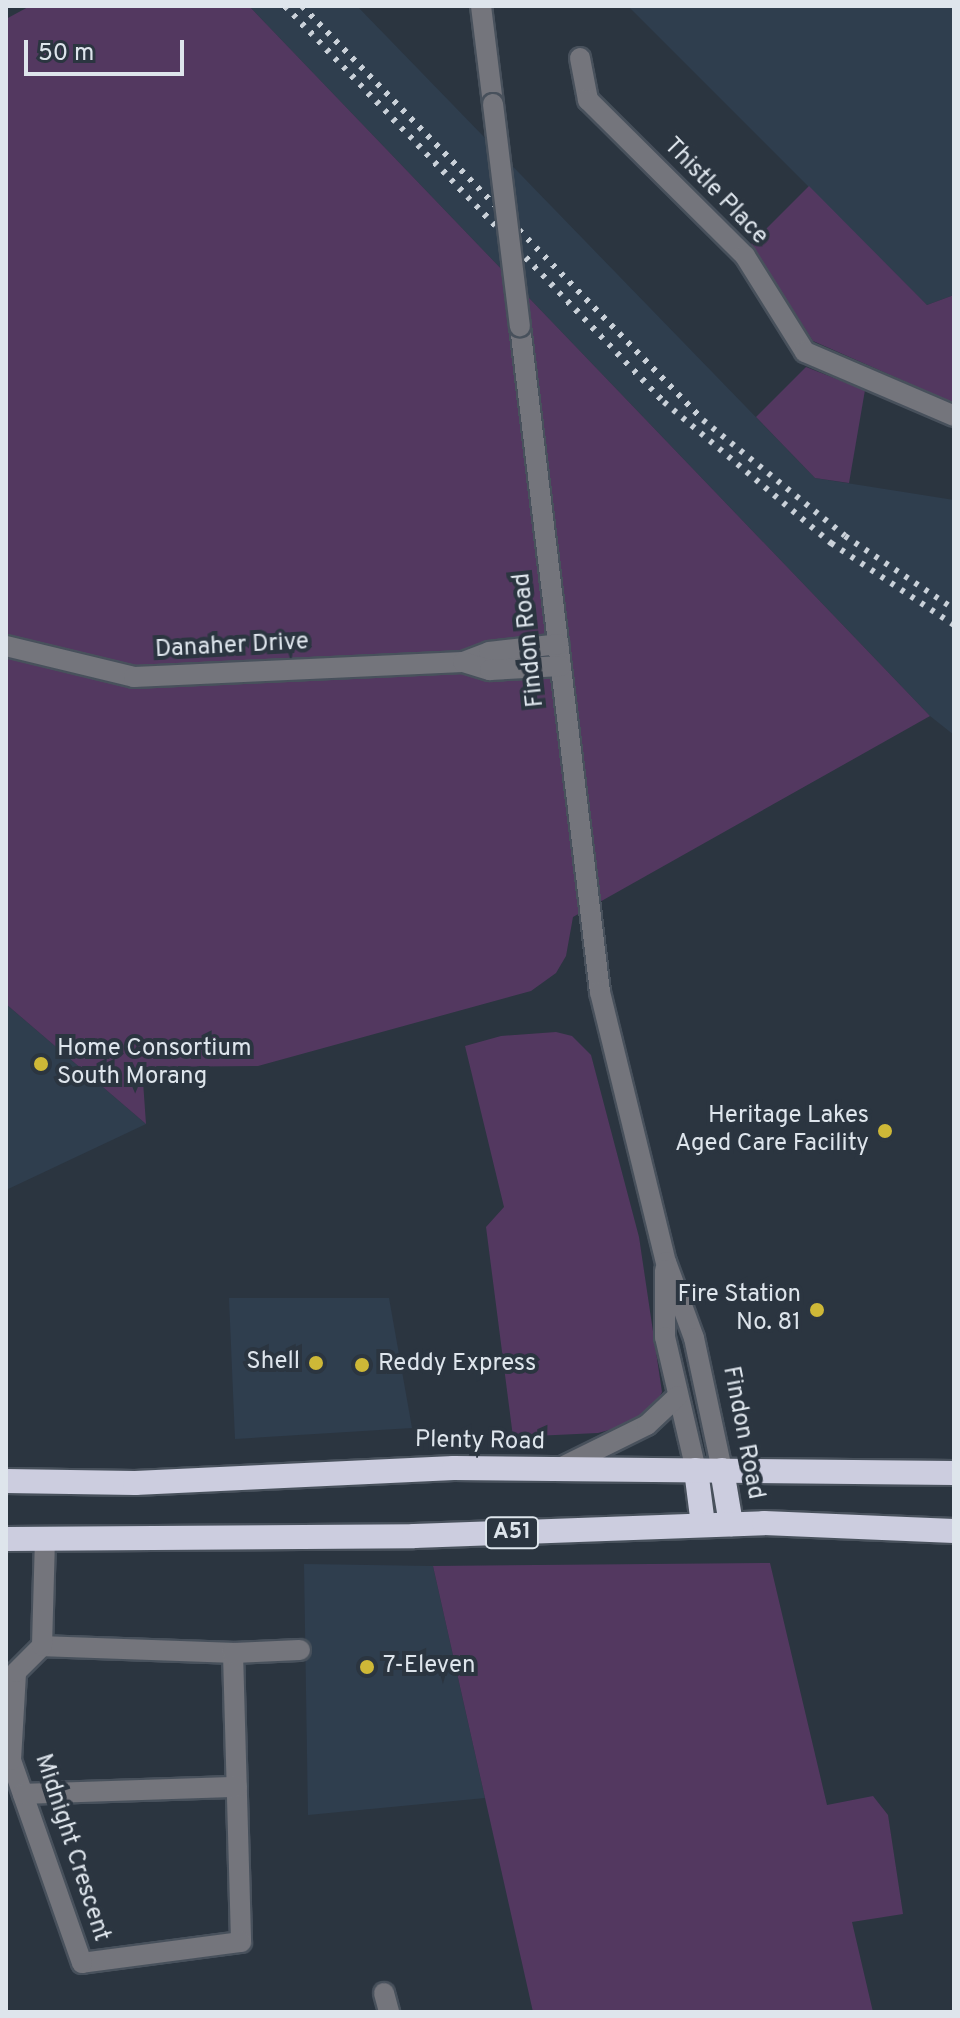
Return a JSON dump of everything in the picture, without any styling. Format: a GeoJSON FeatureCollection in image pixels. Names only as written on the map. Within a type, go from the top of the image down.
{"type":"FeatureCollection","features":[{"type":"Feature","properties":{"kind":"highway","name":"Plenty Road"},"geometry":{"type":"LineString","coordinates":[[6,1481],[135,1483],[454,1468],[954,1473]]}},
{"type":"Feature","properties":{"kind":"highway","name":"Findon Road"},"geometry":{"type":"LineString","coordinates":[[696,1470],[703,1525]]}},
{"type":"Feature","properties":{"kind":"highway","name":"Findon Road"},"geometry":{"type":"LineString","coordinates":[[722,1470],[731,1524]]}},
{"type":"Feature","properties":{"kind":"highway","name":"A51"},"geometry":{"type":"LineString","coordinates":[[6,1539],[429,1535],[731,1524],[954,1531]]}},
{"type":"Feature","properties":{"kind":"street","name":"Findon Road"},"geometry":{"type":"LineString","coordinates":[[481,6],[600,992],[666,1262],[694,1338],[722,1470]]}},
{"type":"Feature","properties":{"kind":"street","name":"Thistle Place"},"geometry":{"type":"LineString","coordinates":[[580,58],[588,100],[745,256],[805,352],[954,416]]}},
{"type":"Feature","properties":{"kind":"street","name":"Danaher Drive"},"geometry":{"type":"LineString","coordinates":[[6,646],[134,677],[463,662],[489,652],[559,644]]}},
{"type":"Feature","properties":{"kind":"street","name":"Danaher Drive"},"geometry":{"type":"LineString","coordinates":[[463,662],[490,670],[561,666]]}},
{"type":"Feature","properties":{"kind":"street","name":"Findon Road"},"geometry":{"type":"LineString","coordinates":[[666,1262],[663,1323],[696,1470]]}},
{"type":"Feature","properties":{"kind":"street"},"geometry":{"type":"LineString","coordinates":[[554,1471],[647,1425],[678,1396]]}},
{"type":"Feature","properties":{"kind":"street"},"geometry":{"type":"LineString","coordinates":[[45,1539],[42,1646],[233,1653],[300,1650]]}},
{"type":"Feature","properties":{"kind":"street","name":"Midnight Crescent"},"geometry":{"type":"LineString","coordinates":[[42,1646],[16,1672],[11,1760],[82,1963],[241,1942],[233,1653]]}},
{"type":"Feature","properties":{"kind":"street"},"geometry":{"type":"LineString","coordinates":[[23,1794],[237,1787]]}},
{"type":"Feature","properties":{"kind":"shaded area"},"geometry":{"type":"Polygon","coordinates":[[[30,6],[249,6],[930,716],[573,917],[566,956],[556,973],[531,991],[258,1066],[142,1067],[146,1124],[6,1004],[6,19],[30,6]]]}},
{"type":"Feature","properties":{"kind":"shaded area"},"geometry":{"type":"Polygon","coordinates":[[[249,6],[357,6],[815,478],[954,500],[954,735],[930,716],[249,6]]]}},
{"type":"Feature","properties":{"kind":"shaded area"},"geometry":{"type":"Polygon","coordinates":[[[628,6],[954,6],[954,295],[927,305],[628,6]]]}},
{"type":"Feature","properties":{"kind":"shaded area"},"geometry":{"type":"Polygon","coordinates":[[[809,186],[927,305],[954,295],[954,403],[813,341],[751,244],[809,186]]]}},
{"type":"Feature","properties":{"kind":"shaded area"},"geometry":{"type":"Polygon","coordinates":[[[806,367],[865,390],[849,483],[815,478],[756,417],[806,367]]]}},
{"type":"Feature","properties":{"kind":"shaded area","name":"Home Consortium South Morang"},"geometry":{"type":"Polygon","coordinates":[[[6,1004],[146,1124],[6,1190],[6,1004]]]}},
{"type":"Feature","properties":{"kind":"shaded area"},"geometry":{"type":"Polygon","coordinates":[[[556,1032],[572,1036],[591,1055],[639,1237],[662,1392],[653,1409],[631,1424],[598,1433],[513,1437],[486,1227],[504,1207],[465,1046],[501,1036],[556,1032]]]}},
{"type":"Feature","properties":{"kind":"shaded area","name":"Shell"},"geometry":{"type":"Polygon","coordinates":[[[229,1298],[389,1298],[412,1428],[235,1439],[229,1298]]]}},
{"type":"Feature","properties":{"kind":"shaded area"},"geometry":{"type":"Polygon","coordinates":[[[770,1563],[827,1805],[873,1796],[888,1815],[903,1914],[852,1922],[873,2012],[533,2012],[433,1566],[770,1563]]]}},
{"type":"Feature","properties":{"kind":"shaded area"},"geometry":{"type":"Polygon","coordinates":[[[304,1564],[433,1566],[485,1798],[308,1815],[304,1564]]]}},
{"type":"Feature","properties":{"kind":"railway"},"geometry":{"type":"LineString","coordinates":[[285,6],[664,402],[831,543],[954,625]]}},
{"type":"Feature","properties":{"kind":"railway"},"geometry":{"type":"LineString","coordinates":[[302,6],[703,420],[845,536],[954,609]]}},
{"type":"Feature","properties":{"kind":"place","name":"Home Consortium South Morang"},"geometry":{"type":"Point","coordinates":[41,1064]}},
{"type":"Feature","properties":{"kind":"place","name":"Heritage Lakes Aged Care Facility"},"geometry":{"type":"Point","coordinates":[885,1131]}},
{"type":"Feature","properties":{"kind":"place","name":"Fire Station No. 81"},"geometry":{"type":"Point","coordinates":[817,1310]}},
{"type":"Feature","properties":{"kind":"place","name":"Shell"},"geometry":{"type":"Point","coordinates":[316,1363]}},
{"type":"Feature","properties":{"kind":"place","name":"Reddy Express"},"geometry":{"type":"Point","coordinates":[362,1365]}},
{"type":"Feature","properties":{"kind":"place","name":"7-Eleven"},"geometry":{"type":"Point","coordinates":[367,1667]}}]}
